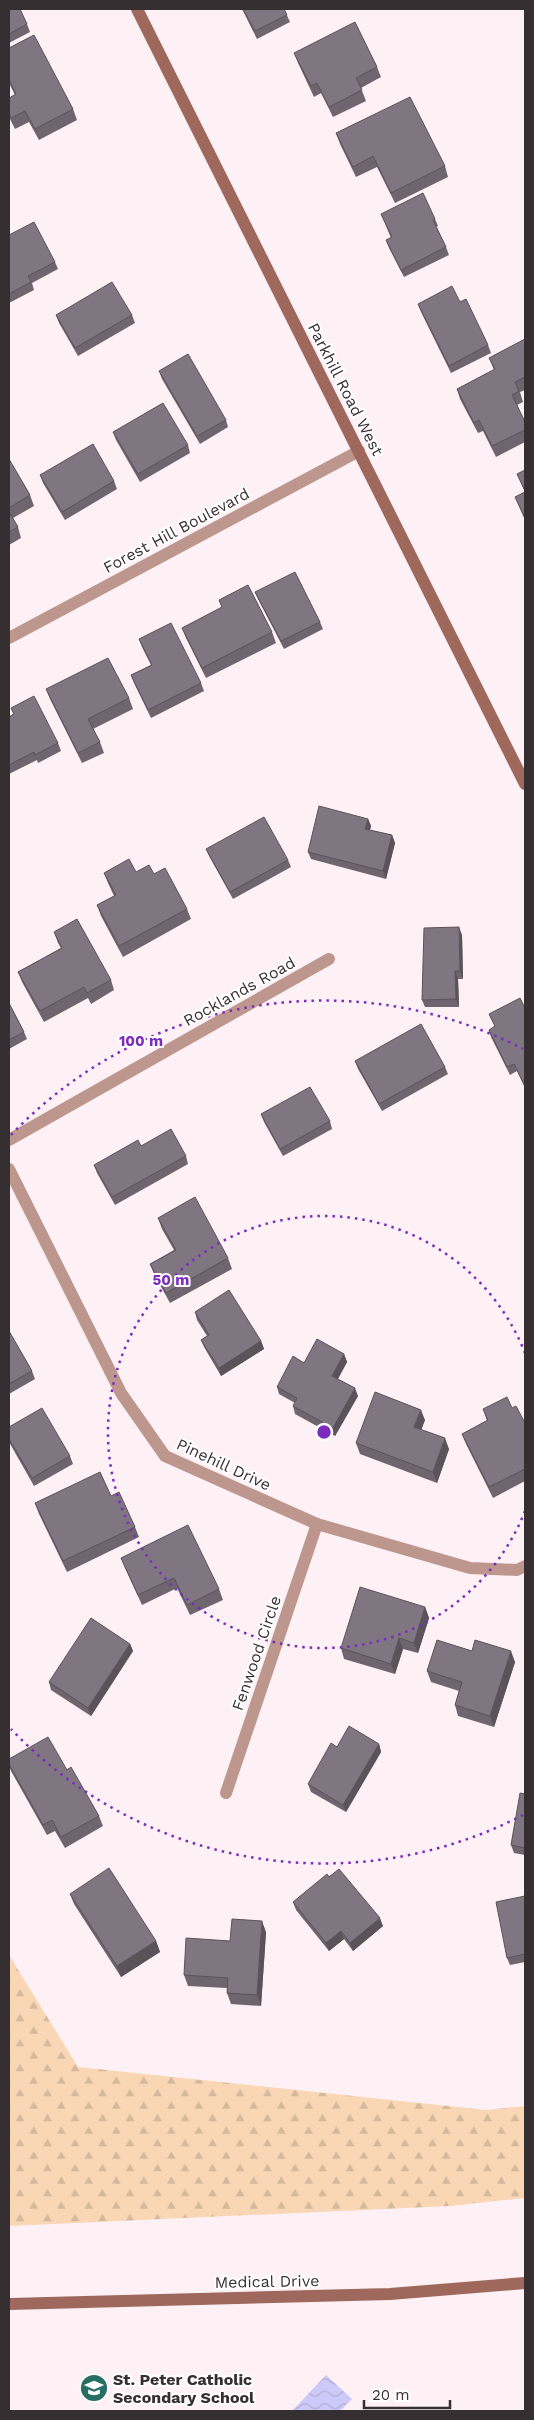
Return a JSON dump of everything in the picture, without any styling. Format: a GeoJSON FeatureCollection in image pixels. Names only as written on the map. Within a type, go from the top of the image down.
{"type":"FeatureCollection","features":[{"type":"Feature","properties":{"kind":"main road","name":"Parkhill Road West"},"geometry":{"type":"LineString","coordinates":[[137,9],[525,784]]}},
{"type":"Feature","properties":{"kind":"main road","name":"Medical Drive"},"geometry":{"type":"LineString","coordinates":[[9,2304],[390,2294],[525,2283]]}},
{"type":"Feature","properties":{"kind":"street","name":"Forest Hill Boulevard"},"geometry":{"type":"LineString","coordinates":[[9,638],[359,450]]}},
{"type":"Feature","properties":{"kind":"street","name":"Rocklands Road"},"geometry":{"type":"LineString","coordinates":[[9,1140],[329,959]]}},
{"type":"Feature","properties":{"kind":"street","name":"Pinehill Drive"},"geometry":{"type":"LineString","coordinates":[[9,1169],[120,1393],[165,1456],[317,1524],[470,1568],[517,1570],[525,1566]]}},
{"type":"Feature","properties":{"kind":"street","name":"Fenwood Circle"},"geometry":{"type":"LineString","coordinates":[[226,1793],[317,1524]]}},
{"type":"Feature","properties":{"kind":"green space"},"geometry":{"type":"Polygon","coordinates":[[[9,1955],[78,2067],[486,2110],[525,2106],[525,2198],[450,2206],[9,2226],[9,1955]]]}},
{"type":"Feature","properties":{"kind":"water"},"geometry":{"type":"Polygon","coordinates":[[[326,2375],[352,2399],[340,2411],[292,2411],[326,2375]]]}},
{"type":"Feature","properties":{"kind":"building"},"geometry":{"type":"Polygon","coordinates":[[[9,9],[20,9],[27,24],[9,34],[9,9]]]}},
{"type":"Feature","properties":{"kind":"building"},"geometry":{"type":"Polygon","coordinates":[[[243,9],[284,9],[287,15],[255,31],[243,9]]]}},
{"type":"Feature","properties":{"kind":"building"},"geometry":{"type":"Polygon","coordinates":[[[355,22],[377,67],[356,78],[362,90],[329,107],[317,83],[311,86],[294,53],[355,22]]]}},
{"type":"Feature","properties":{"kind":"building"},"geometry":{"type":"Polygon","coordinates":[[[34,35],[73,109],[35,129],[25,111],[11,118],[9,113],[9,98],[16,94],[9,80],[9,48],[34,35]]]}},
{"type":"Feature","properties":{"kind":"building"},"geometry":{"type":"Polygon","coordinates":[[[410,97],[445,166],[391,193],[373,156],[353,167],[336,133],[410,97]]]}},
{"type":"Feature","properties":{"kind":"building"},"geometry":{"type":"Polygon","coordinates":[[[423,193],[446,247],[401,270],[386,240],[392,237],[381,214],[423,193]]]}},
{"type":"Feature","properties":{"kind":"building"},"geometry":{"type":"Polygon","coordinates":[[[34,222],[55,262],[28,276],[31,282],[9,294],[9,235],[34,222]]]}},
{"type":"Feature","properties":{"kind":"building"},"geometry":{"type":"Polygon","coordinates":[[[112,282],[132,315],[75,348],[56,315],[112,282]]]}},
{"type":"Feature","properties":{"kind":"building"},"geometry":{"type":"Polygon","coordinates":[[[452,286],[460,302],[466,299],[488,345],[449,366],[418,304],[452,286]]]}},
{"type":"Feature","properties":{"kind":"building"},"geometry":{"type":"Polygon","coordinates":[[[525,339],[525,377],[515,382],[519,391],[512,395],[525,422],[525,430],[492,446],[479,420],[474,423],[457,389],[495,369],[489,358],[525,339]]]}},
{"type":"Feature","properties":{"kind":"building"},"geometry":{"type":"Polygon","coordinates":[[[188,354],[226,420],[197,436],[159,371],[188,354]]]}},
{"type":"Feature","properties":{"kind":"building"},"geometry":{"type":"Polygon","coordinates":[[[163,403],[188,445],[138,474],[113,432],[163,403]]]}},
{"type":"Feature","properties":{"kind":"building"},"geometry":{"type":"Polygon","coordinates":[[[93,444],[114,481],[62,512],[40,475],[93,444]]]}},
{"type":"Feature","properties":{"kind":"building"},"geometry":{"type":"Polygon","coordinates":[[[9,459],[30,495],[9,508],[9,459]]]}},
{"type":"Feature","properties":{"kind":"building"},"geometry":{"type":"Polygon","coordinates":[[[525,470],[525,491],[517,474],[525,470]]]}},
{"type":"Feature","properties":{"kind":"building"},"geometry":{"type":"Polygon","coordinates":[[[525,492],[525,518],[515,497],[525,492]]]}},
{"type":"Feature","properties":{"kind":"building"},"geometry":{"type":"Polygon","coordinates":[[[9,512],[18,527],[9,532],[9,512]]]}},
{"type":"Feature","properties":{"kind":"building"},"geometry":{"type":"Polygon","coordinates":[[[295,572],[320,622],[281,641],[255,592],[295,572]]]}},
{"type":"Feature","properties":{"kind":"building"},"geometry":{"type":"Polygon","coordinates":[[[248,585],[272,632],[202,668],[182,628],[222,607],[219,600],[248,585]]]}},
{"type":"Feature","properties":{"kind":"building"},"geometry":{"type":"Polygon","coordinates":[[[171,623],[201,683],[148,710],[131,675],[152,665],[139,639],[171,623]]]}},
{"type":"Feature","properties":{"kind":"building"},"geometry":{"type":"Polygon","coordinates":[[[108,658],[129,698],[88,719],[100,742],[78,753],[46,689],[108,658]]]}},
{"type":"Feature","properties":{"kind":"building"},"geometry":{"type":"Polygon","coordinates":[[[34,696],[58,743],[35,755],[34,752],[9,765],[9,717],[14,714],[11,708],[34,696]]]}},
{"type":"Feature","properties":{"kind":"building"},"geometry":{"type":"Polygon","coordinates":[[[319,806],[368,819],[365,829],[392,835],[383,871],[308,852],[319,806]]]}},
{"type":"Feature","properties":{"kind":"building"},"geometry":{"type":"Polygon","coordinates":[[[264,817],[288,860],[230,892],[206,849],[264,817]]]}},
{"type":"Feature","properties":{"kind":"building"},"geometry":{"type":"Polygon","coordinates":[[[129,859],[136,872],[149,865],[154,874],[165,868],[187,909],[119,946],[97,905],[116,895],[104,873],[129,859]]]}},
{"type":"Feature","properties":{"kind":"building"},"geometry":{"type":"Polygon","coordinates":[[[77,919],[111,980],[87,993],[84,987],[40,1011],[18,972],[62,948],[54,932],[77,919]]]}},
{"type":"Feature","properties":{"kind":"building"},"geometry":{"type":"Polygon","coordinates":[[[459,927],[460,971],[455,971],[456,999],[422,1000],[424,928],[459,927]]]}},
{"type":"Feature","properties":{"kind":"building"},"geometry":{"type":"Polygon","coordinates":[[[520,998],[525,1008],[525,1086],[514,1064],[507,1067],[489,1030],[495,1026],[489,1014],[520,998]]]}},
{"type":"Feature","properties":{"kind":"building"},"geometry":{"type":"Polygon","coordinates":[[[9,1003],[24,1032],[9,1040],[9,1003]]]}},
{"type":"Feature","properties":{"kind":"building"},"geometry":{"type":"Polygon","coordinates":[[[421,1024],[445,1067],[379,1104],[355,1061],[421,1024]]]}},
{"type":"Feature","properties":{"kind":"building"},"geometry":{"type":"Polygon","coordinates":[[[310,1087],[330,1121],[280,1149],[261,1114],[310,1087]]]}},
{"type":"Feature","properties":{"kind":"building"},"geometry":{"type":"Polygon","coordinates":[[[171,1129],[186,1156],[112,1197],[94,1165],[138,1140],[141,1146],[171,1129]]]}},
{"type":"Feature","properties":{"kind":"building"},"geometry":{"type":"Polygon","coordinates":[[[195,1197],[228,1258],[166,1293],[150,1264],[176,1250],[158,1218],[195,1197]]]}},
{"type":"Feature","properties":{"kind":"building"},"geometry":{"type":"Polygon","coordinates":[[[229,1290],[261,1341],[219,1368],[201,1340],[209,1335],[195,1312],[229,1290]]]}},
{"type":"Feature","properties":{"kind":"building"},"geometry":{"type":"Polygon","coordinates":[[[9,1331],[32,1371],[9,1384],[9,1331]]]}},
{"type":"Feature","properties":{"kind":"building"},"geometry":{"type":"Polygon","coordinates":[[[317,1339],[344,1354],[332,1376],[355,1388],[333,1428],[293,1406],[297,1398],[277,1387],[293,1356],[304,1363],[317,1339]]]}},
{"type":"Feature","properties":{"kind":"building"},"geometry":{"type":"Polygon","coordinates":[[[375,1392],[421,1410],[414,1427],[445,1438],[433,1472],[356,1443],[375,1392]]]}},
{"type":"Feature","properties":{"kind":"building"},"geometry":{"type":"Polygon","coordinates":[[[507,1397],[512,1408],[516,1406],[525,1423],[525,1469],[489,1487],[462,1434],[488,1420],[483,1409],[507,1397]]]}},
{"type":"Feature","properties":{"kind":"building"},"geometry":{"type":"Polygon","coordinates":[[[42,1408],[70,1456],[32,1478],[9,1439],[9,1427],[42,1408]]]}},
{"type":"Feature","properties":{"kind":"building"},"geometry":{"type":"Polygon","coordinates":[[[100,1472],[111,1496],[119,1492],[135,1527],[63,1561],[35,1503],[100,1472]]]}},
{"type":"Feature","properties":{"kind":"building"},"geometry":{"type":"Polygon","coordinates":[[[188,1525],[219,1589],[187,1605],[174,1578],[138,1595],[121,1558],[188,1525]]]}},
{"type":"Feature","properties":{"kind":"building"},"geometry":{"type":"Polygon","coordinates":[[[360,1587],[425,1607],[414,1643],[399,1638],[391,1664],[341,1648],[360,1587]]]}},
{"type":"Feature","properties":{"kind":"building"},"geometry":{"type":"Polygon","coordinates":[[[91,1618],[130,1644],[88,1708],[49,1682],[91,1618]]]}},
{"type":"Feature","properties":{"kind":"building"},"geometry":{"type":"Polygon","coordinates":[[[437,1640],[472,1651],[475,1640],[511,1651],[490,1716],[455,1705],[462,1682],[427,1671],[437,1640]]]}},
{"type":"Feature","properties":{"kind":"building"},"geometry":{"type":"Polygon","coordinates":[[[349,1726],[379,1744],[343,1805],[308,1784],[331,1743],[337,1747],[349,1726]]]}},
{"type":"Feature","properties":{"kind":"building"},"geometry":{"type":"Polygon","coordinates":[[[48,1737],[67,1770],[71,1767],[99,1816],[61,1837],[52,1820],[43,1825],[9,1764],[9,1759],[48,1737]]]}},
{"type":"Feature","properties":{"kind":"building"},"geometry":{"type":"Polygon","coordinates":[[[520,1793],[525,1794],[525,1848],[511,1845],[520,1793]]]}},
{"type":"Feature","properties":{"kind":"building"},"geometry":{"type":"Polygon","coordinates":[[[109,1868],[156,1941],[117,1966],[70,1894],[109,1868]]]}},
{"type":"Feature","properties":{"kind":"building"},"geometry":{"type":"Polygon","coordinates":[[[339,1869],[380,1918],[350,1943],[341,1931],[326,1943],[293,1902],[327,1874],[329,1877],[339,1869]]]}},
{"type":"Feature","properties":{"kind":"building"},"geometry":{"type":"Polygon","coordinates":[[[525,1896],[525,1954],[507,1958],[496,1902],[525,1896]]]}},
{"type":"Feature","properties":{"kind":"building"},"geometry":{"type":"Polygon","coordinates":[[[232,1919],[262,1921],[257,1995],[227,1993],[228,1978],[184,1975],[186,1938],[230,1941],[232,1919]]]}},
{"type":"Feature","properties":{"kind":"place","name":"St. Peter Catholic Secondary School"},"geometry":{"type":"Point","coordinates":[94,2388]}}]}
